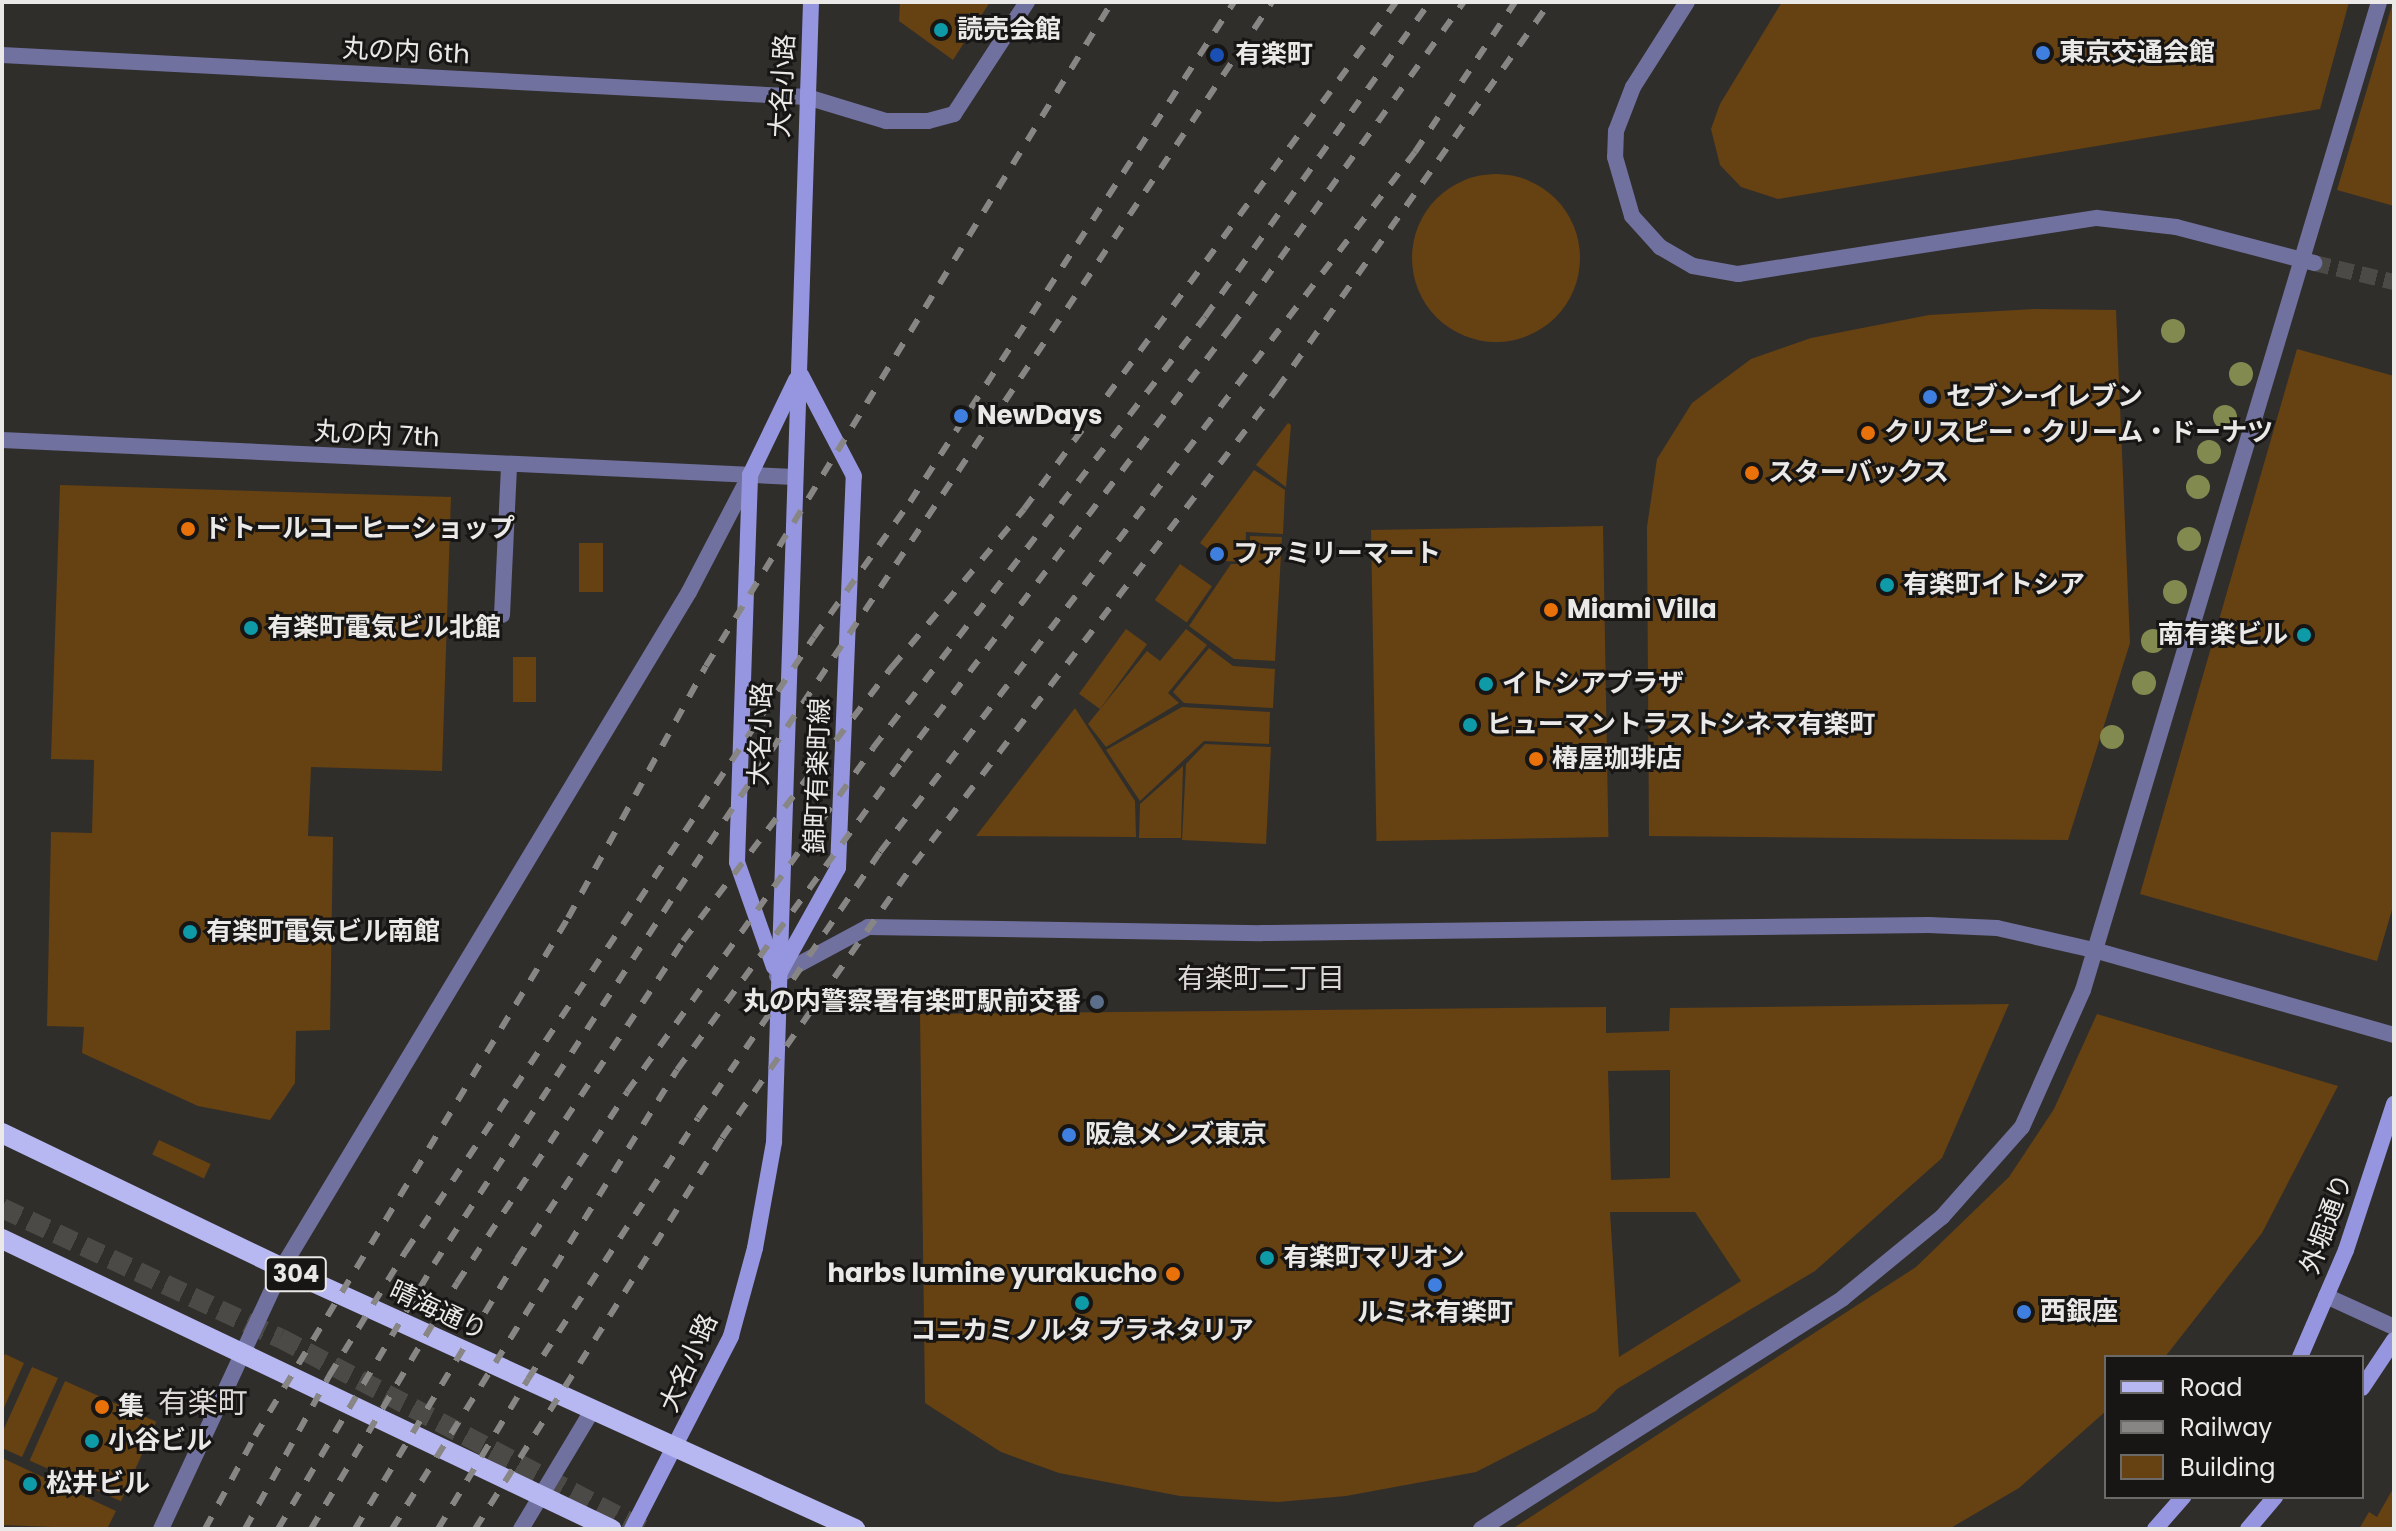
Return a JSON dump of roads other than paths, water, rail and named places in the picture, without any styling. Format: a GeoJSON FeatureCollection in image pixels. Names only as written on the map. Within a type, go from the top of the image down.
{"type":"FeatureCollection","features":[{"type":"Feature","properties":{"kind":"main road","name":"大名小路"},"geometry":{"type":"LineString","coordinates":[[676,1450],[731,1336],[755,1248],[774,1142],[811,2]]}},
{"type":"Feature","properties":{"kind":"main road"},"geometry":{"type":"LineString","coordinates":[[777,976],[737,862],[750,475],[799,372]]}},
{"type":"Feature","properties":{"kind":"main road","name":"錦町有楽町線"},"geometry":{"type":"LineString","coordinates":[[777,976],[838,868],[854,476],[799,372]]}},
{"type":"Feature","properties":{"kind":"main road","name":"外堀通り"},"geometry":{"type":"LineString","coordinates":[[2301,1355],[2326,1296],[2394,1104]]}},
{"type":"Feature","properties":{"kind":"main road","name":"晴海通り"},"geometry":{"type":"LineString","coordinates":[[2,1133],[282,1268],[855,1529]]}},
{"type":"Feature","properties":{"kind":"main road"},"geometry":{"type":"LineString","coordinates":[[2,1239],[611,1529]]}},
{"type":"Feature","properties":{"kind":"main road"},"geometry":{"type":"LineString","coordinates":[[2364,1385],[2394,1340]]}},
{"type":"Feature","properties":{"kind":"main road"},"geometry":{"type":"LineString","coordinates":[[632,1529],[676,1450]]}},
{"type":"Feature","properties":{"kind":"main road"},"geometry":{"type":"LineString","coordinates":[[2155,1529],[2181,1499]]}},
{"type":"Feature","properties":{"kind":"main road"},"geometry":{"type":"LineString","coordinates":[[2248,1529],[2273,1499]]}},
{"type":"Feature","properties":{"kind":"street","name":"丸の内 6th"},"geometry":{"type":"LineString","coordinates":[[2,55],[807,97],[886,121],[928,121],[954,114],[1027,2]]}},
{"type":"Feature","properties":{"kind":"street"},"geometry":{"type":"LineString","coordinates":[[1687,2],[1633,87],[1616,131],[1615,157],[1632,216],[1660,247],[1693,266],[1738,274],[2097,218],[2176,227],[2307,262]]}},
{"type":"Feature","properties":{"kind":"street"},"geometry":{"type":"LineString","coordinates":[[1481,1529],[1843,1298],[1942,1217],[2022,1127],[2083,990],[2307,262],[2379,2]]}},
{"type":"Feature","properties":{"kind":"street","name":"丸の内 7th"},"geometry":{"type":"LineString","coordinates":[[2,440],[794,477]]}},
{"type":"Feature","properties":{"kind":"street"},"geometry":{"type":"LineString","coordinates":[[502,615],[509,466]]}},
{"type":"Feature","properties":{"kind":"street"},"geometry":{"type":"LineString","coordinates":[[161,1529],[245,1356],[282,1268],[689,592],[750,475]]}},
{"type":"Feature","properties":{"kind":"street"},"geometry":{"type":"LineString","coordinates":[[777,976],[868,927],[1327,933],[1929,925],[1997,928],[2094,950],[2394,1035]]}},
{"type":"Feature","properties":{"kind":"street"},"geometry":{"type":"LineString","coordinates":[[2326,1296],[2394,1327]]}},
{"type":"Feature","properties":{"kind":"street"},"geometry":{"type":"LineString","coordinates":[[521,1529],[592,1411]]}},
{"type":"Feature","properties":{"kind":"tunnel"},"geometry":{"type":"LineString","coordinates":[[2314,263],[2394,282]]}},
{"type":"Feature","properties":{"kind":"tunnel"},"geometry":{"type":"LineString","coordinates":[[2,1208],[280,1338],[643,1529]]}},
{"type":"Feature","properties":{"kind":"railway"},"geometry":{"type":"LineString","coordinates":[[205,1529],[255,1436],[568,918],[706,666],[1112,2]]}},
{"type":"Feature","properties":{"kind":"railway"},"geometry":{"type":"LineString","coordinates":[[245,1529],[329,1376],[406,1251],[814,637],[910,502],[1234,2]]}},
{"type":"Feature","properties":{"kind":"railway"},"geometry":{"type":"LineString","coordinates":[[278,1529],[434,1264],[678,890],[1272,2]]}},
{"type":"Feature","properties":{"kind":"railway"},"geometry":{"type":"LineString","coordinates":[[311,1529],[457,1283],[683,941],[892,667],[1024,509],[1396,2]]}},
{"type":"Feature","properties":{"kind":"railway"},"geometry":{"type":"LineString","coordinates":[[355,1529],[517,1259],[627,1092],[873,748],[1205,317],[1430,2]]}},
{"type":"Feature","properties":{"kind":"railway"},"geometry":{"type":"LineString","coordinates":[[392,1529],[677,1070],[902,761],[1231,327],[1464,2]]}},
{"type":"Feature","properties":{"kind":"railway"},"geometry":{"type":"LineString","coordinates":[[438,1529],[528,1379],[698,1118],[880,852],[1415,152],[1515,2]]}},
{"type":"Feature","properties":{"kind":"railway"},"geometry":{"type":"LineString","coordinates":[[475,1529],[722,1138],[914,864],[1277,389],[1550,2]]}},
{"type":"Feature","properties":{"kind":"place","name":"読売会館"},"geometry":{"type":"Point","coordinates":[941,30]}},
{"type":"Feature","properties":{"kind":"place","name":"東京交通会館"},"geometry":{"type":"Point","coordinates":[2043,53]}},
{"type":"Feature","properties":{"kind":"place","name":"有楽町"},"geometry":{"type":"Point","coordinates":[1217,55]}},
{"type":"Feature","properties":{"kind":"place","name":"セブン-イレブン"},"geometry":{"type":"Point","coordinates":[1930,397]}},
{"type":"Feature","properties":{"kind":"place","name":"NewDays"},"geometry":{"type":"Point","coordinates":[961,416]}},
{"type":"Feature","properties":{"kind":"place","name":"クリスピー・クリーム・ドーナツ"},"geometry":{"type":"Point","coordinates":[1868,433]}},
{"type":"Feature","properties":{"kind":"place","name":"スターバックス"},"geometry":{"type":"Point","coordinates":[1752,473]}},
{"type":"Feature","properties":{"kind":"place","name":"ドトールコーヒーショップ"},"geometry":{"type":"Point","coordinates":[188,529]}},
{"type":"Feature","properties":{"kind":"place","name":"ファミリーマート"},"geometry":{"type":"Point","coordinates":[1217,554]}},
{"type":"Feature","properties":{"kind":"place","name":"有楽町イトシア"},"geometry":{"type":"Point","coordinates":[1887,585]}},
{"type":"Feature","properties":{"kind":"place","name":"Miami Villa"},"geometry":{"type":"Point","coordinates":[1551,610]}},
{"type":"Feature","properties":{"kind":"place","name":"有楽町電気ビル北館"},"geometry":{"type":"Point","coordinates":[251,628]}},
{"type":"Feature","properties":{"kind":"place","name":"南有楽ビル"},"geometry":{"type":"Point","coordinates":[2304,635]}},
{"type":"Feature","properties":{"kind":"place","name":"イトシアプラザ"},"geometry":{"type":"Point","coordinates":[1486,684]}},
{"type":"Feature","properties":{"kind":"place","name":"ヒューマントラストシネマ有楽町"},"geometry":{"type":"Point","coordinates":[1470,725]}},
{"type":"Feature","properties":{"kind":"place","name":"椿屋珈琲店"},"geometry":{"type":"Point","coordinates":[1536,759]}},
{"type":"Feature","properties":{"kind":"place","name":"有楽町電気ビル南館"},"geometry":{"type":"Point","coordinates":[190,932]}},
{"type":"Feature","properties":{"kind":"place","name":"丸の内警察署有楽町駅前交番"},"geometry":{"type":"Point","coordinates":[1097,1002]}},
{"type":"Feature","properties":{"kind":"place","name":"阪急メンズ東京"},"geometry":{"type":"Point","coordinates":[1069,1135]}},
{"type":"Feature","properties":{"kind":"place","name":"有楽町マリオン"},"geometry":{"type":"Point","coordinates":[1267,1258]}},
{"type":"Feature","properties":{"kind":"place","name":"harbs lumine yurakucho"},"geometry":{"type":"Point","coordinates":[1173,1274]}},
{"type":"Feature","properties":{"kind":"place","name":"ルミネ有楽町"},"geometry":{"type":"Point","coordinates":[1435,1285]}},
{"type":"Feature","properties":{"kind":"place","name":"コニカミノルタ プラネタリア"},"geometry":{"type":"Point","coordinates":[1082,1303]}},
{"type":"Feature","properties":{"kind":"place","name":"西銀座"},"geometry":{"type":"Point","coordinates":[2024,1312]}},
{"type":"Feature","properties":{"kind":"place","name":"集"},"geometry":{"type":"Point","coordinates":[102,1407]}},
{"type":"Feature","properties":{"kind":"place","name":"小谷ビル"},"geometry":{"type":"Point","coordinates":[92,1441]}},
{"type":"Feature","properties":{"kind":"place","name":"松井ビル"},"geometry":{"type":"Point","coordinates":[30,1484]}},
{"type":"Feature","properties":{"kind":"district","name":"有楽町二丁目"},"geometry":{"type":"Point","coordinates":[1261,979]}},
{"type":"Feature","properties":{"kind":"district","name":"有楽町"},"geometry":{"type":"Point","coordinates":[203,1403]}}]}
